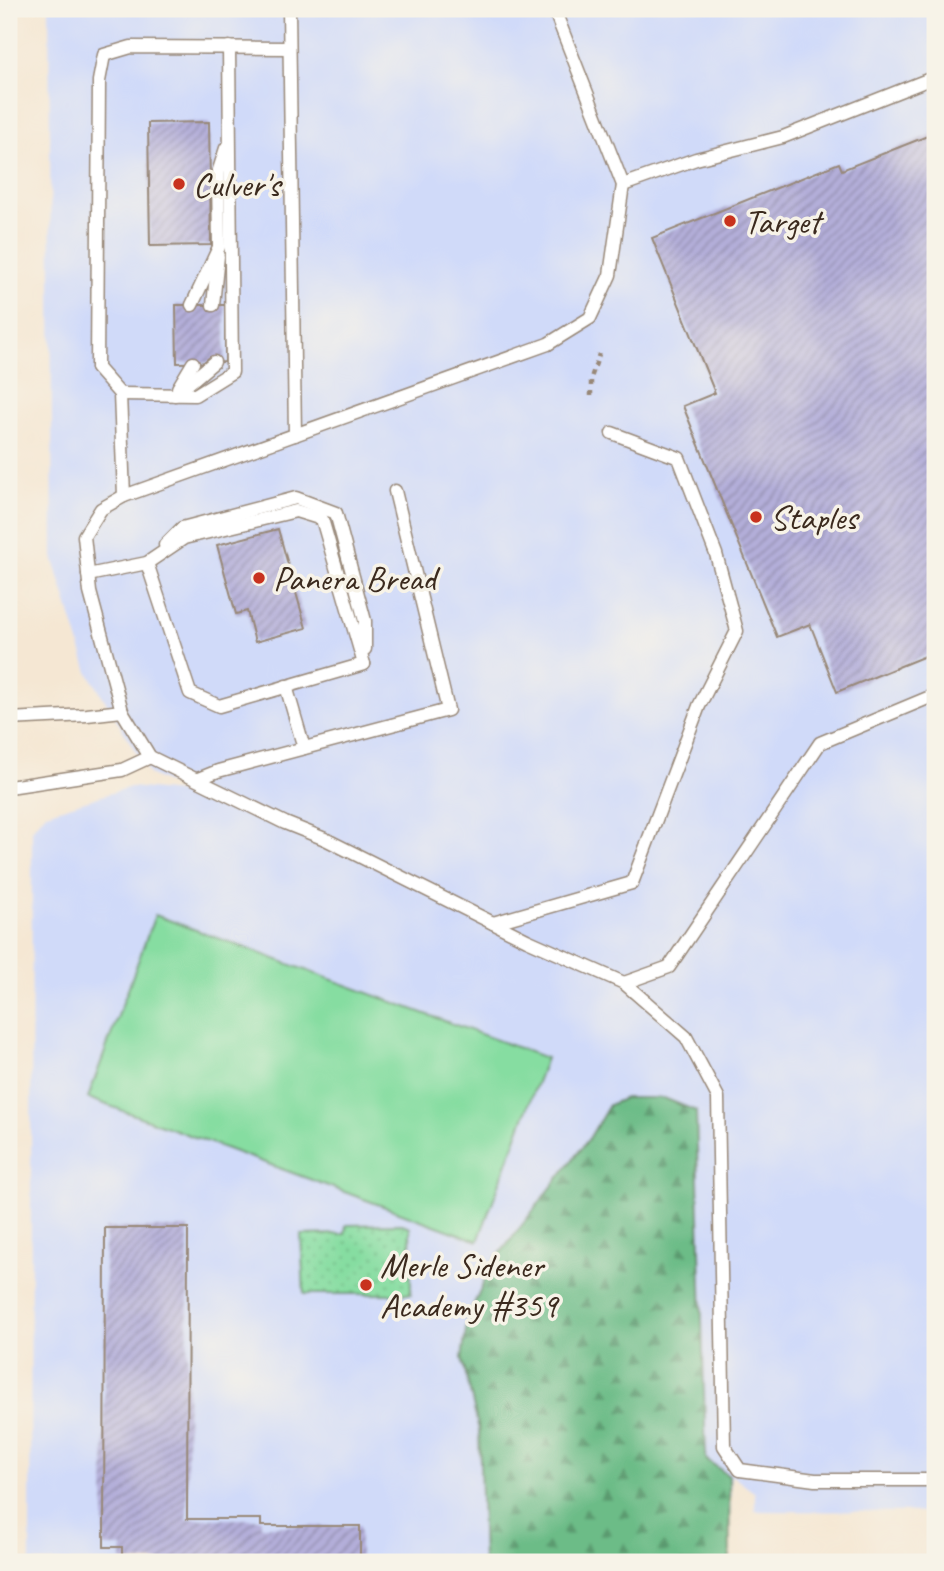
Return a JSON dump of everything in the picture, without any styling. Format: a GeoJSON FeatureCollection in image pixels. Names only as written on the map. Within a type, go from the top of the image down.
{"type":"FeatureCollection","features":[{"type":"Feature","properties":{"kind":"lane"},"geometry":{"type":"LineString","coordinates":[[289,9],[295,435]]}},
{"type":"Feature","properties":{"kind":"lane"},"geometry":{"type":"LineString","coordinates":[[554,9],[623,185],[610,275],[590,318],[548,344],[124,496],[101,509],[84,536],[90,592],[122,711],[150,757],[493,923],[624,983],[686,1037],[718,1097],[724,1446],[740,1470],[814,1480],[935,1480]]}},
{"type":"Feature","properties":{"kind":"lane"},"geometry":{"type":"LineString","coordinates":[[124,496],[120,394],[97,369],[99,81],[104,54],[131,47],[289,48]]}},
{"type":"Feature","properties":{"kind":"lane"},"geometry":{"type":"LineString","coordinates":[[120,394],[195,394],[232,372],[229,47]]}},
{"type":"Feature","properties":{"kind":"lane"},"geometry":{"type":"LineString","coordinates":[[623,185],[696,159],[783,137],[935,77]]}},
{"type":"Feature","properties":{"kind":"lane"},"geometry":{"type":"LineString","coordinates":[[213,305],[219,247],[218,173],[230,137]]}},
{"type":"Feature","properties":{"kind":"lane"},"geometry":{"type":"LineString","coordinates":[[192,305],[219,247]]}},
{"type":"Feature","properties":{"kind":"lane"},"geometry":{"type":"LineString","coordinates":[[175,394],[214,362]]}},
{"type":"Feature","properties":{"kind":"lane"},"geometry":{"type":"LineString","coordinates":[[175,394],[192,363]]}},
{"type":"Feature","properties":{"kind":"lane"},"geometry":{"type":"LineString","coordinates":[[493,923],[632,883],[699,706],[737,631],[716,554],[679,458],[612,433]]}},
{"type":"Feature","properties":{"kind":"lane"},"geometry":{"type":"LineString","coordinates":[[198,779],[218,771],[448,710],[395,491]]}},
{"type":"Feature","properties":{"kind":"lane"},"geometry":{"type":"LineString","coordinates":[[88,575],[147,563],[184,538],[296,511],[322,519],[359,623],[364,664],[219,706],[190,693],[147,563]]}},
{"type":"Feature","properties":{"kind":"lane"},"geometry":{"type":"LineString","coordinates":[[286,686],[304,748]]}},
{"type":"Feature","properties":{"kind":"lane"},"geometry":{"type":"LineString","coordinates":[[624,983],[670,967],[820,743],[935,695]]}},
{"type":"Feature","properties":{"kind":"lane"},"geometry":{"type":"LineString","coordinates":[[9,719],[122,711]]}},
{"type":"Feature","properties":{"kind":"lane"},"geometry":{"type":"LineString","coordinates":[[9,787],[122,770],[150,757]]}},
{"type":"Feature","properties":{"kind":"path"},"geometry":{"type":"LineString","coordinates":[[591,396],[591,379],[599,354]]}},
{"type":"Feature","properties":{"kind":"shaded area"},"geometry":{"type":"Polygon","coordinates":[[[49,9],[935,9],[935,1512],[755,1511],[755,1493],[731,1475],[730,1562],[30,1562],[32,829],[46,813],[131,787],[187,793],[149,774],[88,672],[53,557],[49,9]]]}},
{"type":"Feature","properties":{"kind":"green space"},"geometry":{"type":"Polygon","coordinates":[[[155,915],[546,1058],[478,1241],[88,1098],[155,915]]]}},
{"type":"Feature","properties":{"kind":"green space"},"geometry":{"type":"Polygon","coordinates":[[[625,1098],[664,1098],[696,1111],[706,1459],[729,1476],[730,1562],[483,1562],[479,1430],[462,1358],[468,1317],[492,1264],[590,1137],[609,1105],[625,1098]]]}},
{"type":"Feature","properties":{"kind":"green space"},"geometry":{"type":"Polygon","coordinates":[[[402,1224],[410,1227],[411,1294],[304,1294],[301,1235],[345,1234],[346,1225],[402,1224]]]}},
{"type":"Feature","properties":{"kind":"building","name":"Culver's"},"geometry":{"type":"Polygon","coordinates":[[[209,122],[211,245],[150,246],[148,123],[209,122]]]}},
{"type":"Feature","properties":{"kind":"building"},"geometry":{"type":"Polygon","coordinates":[[[935,133],[935,652],[837,692],[810,624],[777,637],[683,406],[715,393],[652,238],[839,163],[842,170],[935,133]]]}},
{"type":"Feature","properties":{"kind":"building"},"geometry":{"type":"Polygon","coordinates":[[[176,305],[225,305],[225,362],[177,363],[176,305]]]}},
{"type":"Feature","properties":{"kind":"building","name":"Panera Bread"},"geometry":{"type":"Polygon","coordinates":[[[278,529],[306,628],[255,642],[247,611],[236,614],[217,545],[278,529]]]}},
{"type":"Feature","properties":{"kind":"building"},"geometry":{"type":"Polygon","coordinates":[[[105,1228],[188,1228],[187,1519],[261,1519],[261,1526],[360,1526],[360,1562],[122,1562],[122,1547],[104,1547],[105,1228]]]}},
{"type":"Feature","properties":{"kind":"place","name":"Culver's"},"geometry":{"type":"Point","coordinates":[179,184]}},
{"type":"Feature","properties":{"kind":"place","name":"Target"},"geometry":{"type":"Point","coordinates":[730,221]}},
{"type":"Feature","properties":{"kind":"place","name":"Staples"},"geometry":{"type":"Point","coordinates":[756,517]}},
{"type":"Feature","properties":{"kind":"place","name":"Panera Bread"},"geometry":{"type":"Point","coordinates":[259,578]}},
{"type":"Feature","properties":{"kind":"place","name":"Merle Sidener Academy #359"},"geometry":{"type":"Point","coordinates":[366,1285]}}]}
